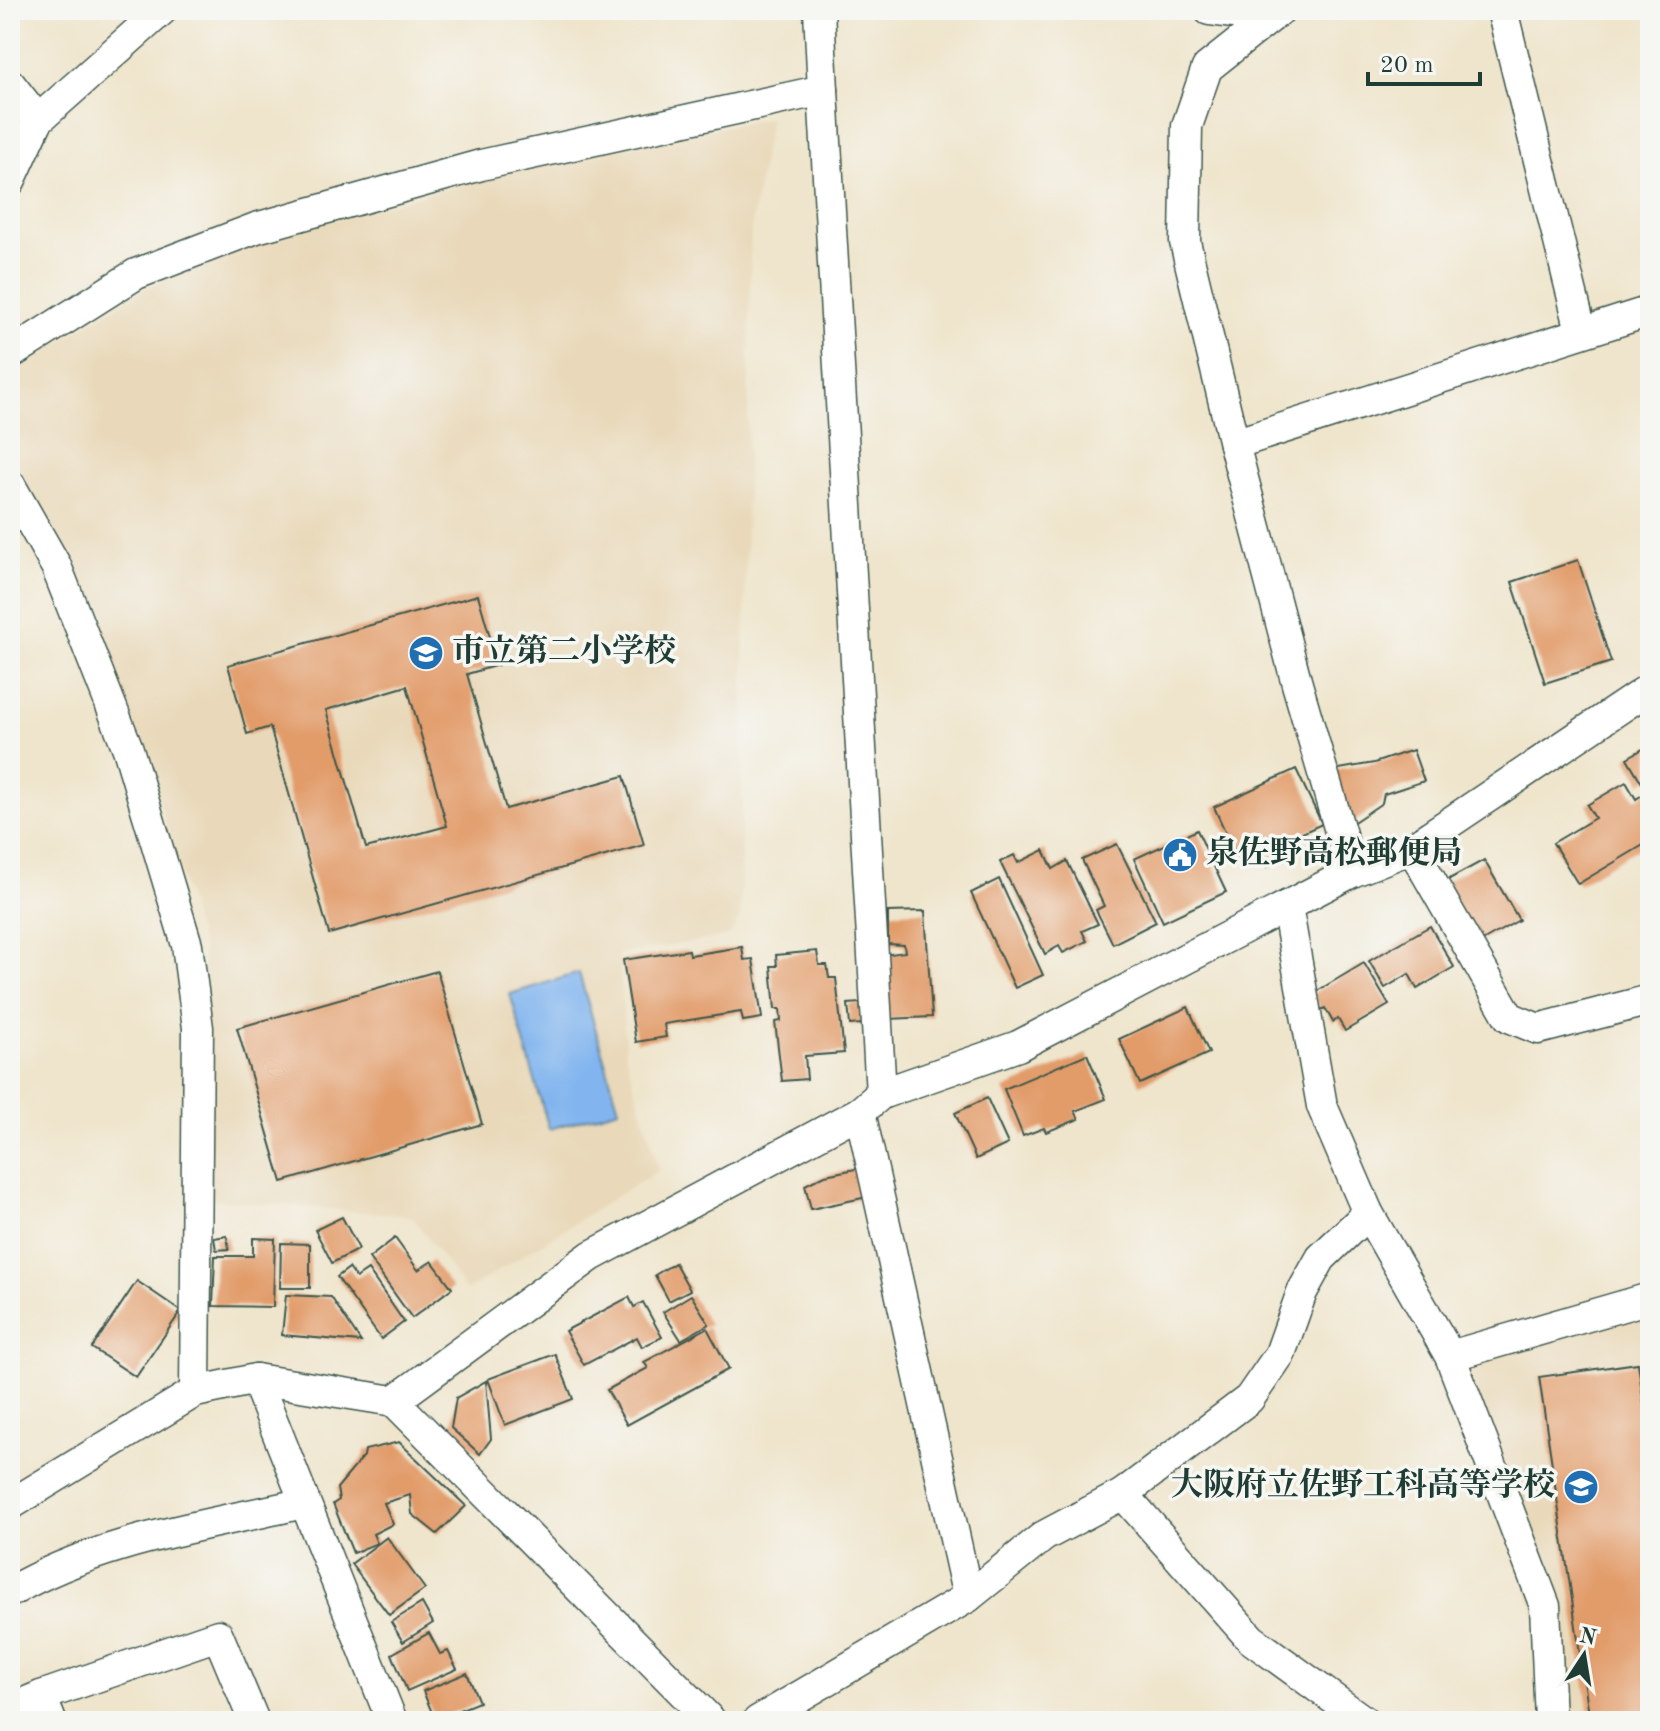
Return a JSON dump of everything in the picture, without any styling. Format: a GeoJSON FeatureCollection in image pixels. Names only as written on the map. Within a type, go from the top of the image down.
{"type":"FeatureCollection","features":[{"type":"Feature","properties":{"kind":"street"},"geometry":{"type":"LineString","coordinates":[[10,181],[38,120],[162,10]]}},
{"type":"Feature","properties":{"kind":"street"},"geometry":{"type":"LineString","coordinates":[[819,10],[870,1103],[968,1597]]}},
{"type":"Feature","properties":{"kind":"street"},"geometry":{"type":"LineString","coordinates":[[1209,10],[1274,14]]}},
{"type":"Feature","properties":{"kind":"street"},"geometry":{"type":"LineString","coordinates":[[1502,10],[1581,331]]}},
{"type":"Feature","properties":{"kind":"street"},"geometry":{"type":"LineString","coordinates":[[1274,14],[1207,68],[1187,126],[1185,242],[1297,684],[1352,872]]}},
{"type":"Feature","properties":{"kind":"street"},"geometry":{"type":"LineString","coordinates":[[10,84],[38,120]]}},
{"type":"Feature","properties":{"kind":"street"},"geometry":{"type":"LineString","coordinates":[[10,354],[136,274],[256,228],[481,165],[823,90]]}},
{"type":"Feature","properties":{"kind":"street"},"geometry":{"type":"LineString","coordinates":[[1234,444],[1650,311]]}},
{"type":"Feature","properties":{"kind":"street"},"geometry":{"type":"LineString","coordinates":[[10,485],[56,566],[128,749],[187,945],[198,1028],[195,1392]]}},
{"type":"Feature","properties":{"kind":"street"},"geometry":{"type":"LineString","coordinates":[[394,1401],[591,1256],[870,1103],[1018,1046],[1352,872],[1412,848],[1650,688]]}},
{"type":"Feature","properties":{"kind":"street"},"geometry":{"type":"LineString","coordinates":[[1412,848],[1509,1017],[1538,1029],[1650,1000]]}},
{"type":"Feature","properties":{"kind":"street"},"geometry":{"type":"LineString","coordinates":[[1287,906],[1322,1106],[1368,1213],[1450,1356],[1545,1606],[1550,1721]]}},
{"type":"Feature","properties":{"kind":"street"},"geometry":{"type":"LineString","coordinates":[[758,1721],[968,1597],[1044,1536],[1123,1494],[1249,1399],[1280,1354],[1302,1292],[1321,1258],[1368,1213]]}},
{"type":"Feature","properties":{"kind":"street"},"geometry":{"type":"LineString","coordinates":[[1450,1356],[1650,1298]]}},
{"type":"Feature","properties":{"kind":"street"},"geometry":{"type":"LineString","coordinates":[[256,1379],[392,1721]]}},
{"type":"Feature","properties":{"kind":"street"},"geometry":{"type":"LineString","coordinates":[[10,1505],[195,1392],[256,1379],[394,1401],[711,1721]]}},
{"type":"Feature","properties":{"kind":"street"},"geometry":{"type":"LineString","coordinates":[[1123,1494],[1251,1639],[1364,1721]]}},
{"type":"Feature","properties":{"kind":"street"},"geometry":{"type":"LineString","coordinates":[[10,1592],[38,1576],[96,1552],[304,1503]]}},
{"type":"Feature","properties":{"kind":"street"},"geometry":{"type":"LineString","coordinates":[[10,1709],[46,1708],[218,1635],[254,1721]]}},
{"type":"Feature","properties":{"kind":"shaded area","name":"市立第二小学校"},"geometry":{"type":"Polygon","coordinates":[[[770,117],[751,229],[740,917],[729,936],[619,954],[626,1056],[659,1170],[466,1291],[412,1216],[210,1199],[203,950],[144,748],[70,558],[10,464],[10,373],[147,287],[266,240],[484,177],[770,117]]]}},
{"type":"Feature","properties":{"kind":"shaded area","name":"大阪府立佐野工科高等学校"},"geometry":{"type":"Polygon","coordinates":[[[1650,1308],[1650,1721],[1562,1721],[1471,1374],[1483,1358],[1650,1308]]]}},
{"type":"Feature","properties":{"kind":"water"},"geometry":{"type":"Polygon","coordinates":[[[579,973],[619,1109],[549,1129],[510,994],[579,973]]]}},
{"type":"Feature","properties":{"kind":"building"},"geometry":{"type":"Polygon","coordinates":[[[1578,560],[1611,662],[1545,683],[1512,582],[1578,560]]]}},
{"type":"Feature","properties":{"kind":"building"},"geometry":{"type":"Polygon","coordinates":[[[478,595],[498,665],[467,674],[506,809],[624,776],[644,845],[329,934],[270,727],[247,734],[228,665],[478,595]],[[407,686],[326,710],[366,848],[447,826],[407,686]]]}},
{"type":"Feature","properties":{"kind":"building"},"geometry":{"type":"Polygon","coordinates":[[[1650,745],[1650,778],[1642,783],[1627,758],[1650,745]]]}},
{"type":"Feature","properties":{"kind":"building"},"geometry":{"type":"Polygon","coordinates":[[[1413,750],[1424,781],[1384,794],[1382,803],[1348,826],[1333,770],[1374,763],[1413,750]]]}},
{"type":"Feature","properties":{"kind":"building"},"geometry":{"type":"Polygon","coordinates":[[[1296,769],[1322,824],[1291,838],[1296,848],[1286,852],[1288,858],[1267,867],[1260,852],[1239,862],[1214,807],[1296,769]]]}},
{"type":"Feature","properties":{"kind":"building"},"geometry":{"type":"Polygon","coordinates":[[[1626,782],[1636,799],[1650,790],[1650,841],[1578,884],[1553,843],[1595,818],[1587,805],[1626,782]]]}},
{"type":"Feature","properties":{"kind":"building"},"geometry":{"type":"Polygon","coordinates":[[[1197,830],[1226,892],[1163,922],[1134,859],[1197,830]]]}},
{"type":"Feature","properties":{"kind":"building"},"geometry":{"type":"Polygon","coordinates":[[[1117,844],[1156,922],[1113,944],[1096,910],[1104,906],[1082,860],[1117,844]]]}},
{"type":"Feature","properties":{"kind":"building"},"geometry":{"type":"Polygon","coordinates":[[[1044,850],[1053,869],[1067,861],[1098,924],[1082,931],[1087,941],[1063,953],[1059,946],[1045,954],[1000,862],[1014,855],[1018,863],[1044,850]]]}},
{"type":"Feature","properties":{"kind":"building"},"geometry":{"type":"Polygon","coordinates":[[[1484,860],[1519,920],[1477,944],[1442,883],[1484,860]]]}},
{"type":"Feature","properties":{"kind":"building"},"geometry":{"type":"Polygon","coordinates":[[[999,879],[1043,975],[1015,988],[971,893],[999,879]]]}},
{"type":"Feature","properties":{"kind":"building"},"geometry":{"type":"Polygon","coordinates":[[[925,911],[932,1017],[888,1019],[883,955],[905,952],[904,945],[888,944],[888,912],[925,911]]]}},
{"type":"Feature","properties":{"kind":"building"},"geometry":{"type":"Polygon","coordinates":[[[1430,926],[1454,967],[1417,989],[1409,974],[1385,988],[1369,961],[1430,926]]]}},
{"type":"Feature","properties":{"kind":"building"},"geometry":{"type":"Polygon","coordinates":[[[742,947],[744,960],[753,959],[762,1018],[743,1021],[741,1012],[664,1024],[666,1037],[636,1042],[623,960],[689,950],[690,955],[742,947]]]}},
{"type":"Feature","properties":{"kind":"building"},"geometry":{"type":"Polygon","coordinates":[[[817,951],[819,965],[827,965],[829,978],[836,978],[844,1053],[805,1056],[807,1079],[782,1081],[775,1022],[781,1021],[780,1009],[775,1009],[771,966],[777,966],[776,955],[817,951]]]}},
{"type":"Feature","properties":{"kind":"building"},"geometry":{"type":"Polygon","coordinates":[[[1364,963],[1389,1005],[1345,1031],[1338,1019],[1333,1022],[1325,1008],[1321,1010],[1312,994],[1364,963]]]}},
{"type":"Feature","properties":{"kind":"building"},"geometry":{"type":"Polygon","coordinates":[[[437,971],[482,1124],[282,1182],[237,1028],[437,971]]]}},
{"type":"Feature","properties":{"kind":"building"},"geometry":{"type":"Polygon","coordinates":[[[860,1003],[862,1024],[850,1025],[848,1004],[860,1003]]]}},
{"type":"Feature","properties":{"kind":"building"},"geometry":{"type":"Polygon","coordinates":[[[1188,1007],[1209,1053],[1140,1084],[1119,1039],[1188,1007]]]}},
{"type":"Feature","properties":{"kind":"building"},"geometry":{"type":"Polygon","coordinates":[[[1087,1054],[1106,1099],[1075,1111],[1079,1119],[1046,1132],[1044,1128],[1023,1136],[1004,1089],[1087,1054]]]}},
{"type":"Feature","properties":{"kind":"building"},"geometry":{"type":"Polygon","coordinates":[[[987,1098],[1008,1144],[976,1159],[955,1113],[987,1098]]]}},
{"type":"Feature","properties":{"kind":"building"},"geometry":{"type":"Polygon","coordinates":[[[866,1167],[872,1196],[811,1209],[805,1185],[825,1175],[866,1167]]]}},
{"type":"Feature","properties":{"kind":"building"},"geometry":{"type":"Polygon","coordinates":[[[342,1217],[359,1249],[332,1263],[315,1230],[342,1217]]]}},
{"type":"Feature","properties":{"kind":"building"},"geometry":{"type":"Polygon","coordinates":[[[227,1236],[229,1249],[216,1250],[214,1238],[227,1236]]]}},
{"type":"Feature","properties":{"kind":"building"},"geometry":{"type":"Polygon","coordinates":[[[253,1238],[275,1239],[273,1307],[213,1306],[215,1256],[253,1256],[253,1238]]]}},
{"type":"Feature","properties":{"kind":"building"},"geometry":{"type":"Polygon","coordinates":[[[395,1238],[418,1270],[432,1261],[452,1288],[412,1318],[369,1258],[395,1238]]]}},
{"type":"Feature","properties":{"kind":"building"},"geometry":{"type":"Polygon","coordinates":[[[281,1243],[310,1244],[310,1288],[280,1288],[281,1243]]]}},
{"type":"Feature","properties":{"kind":"building"},"geometry":{"type":"Polygon","coordinates":[[[675,1263],[690,1290],[669,1301],[655,1275],[675,1263]]]}},
{"type":"Feature","properties":{"kind":"building"},"geometry":{"type":"Polygon","coordinates":[[[349,1268],[356,1278],[368,1270],[404,1322],[381,1339],[337,1277],[349,1268]]]}},
{"type":"Feature","properties":{"kind":"building"},"geometry":{"type":"Polygon","coordinates":[[[137,1281],[181,1311],[136,1377],[92,1348],[137,1281]]]}},
{"type":"Feature","properties":{"kind":"building"},"geometry":{"type":"Polygon","coordinates":[[[286,1295],[331,1297],[361,1342],[282,1335],[286,1295]]]}},
{"type":"Feature","properties":{"kind":"building"},"geometry":{"type":"Polygon","coordinates":[[[691,1295],[709,1324],[681,1340],[663,1312],[691,1295]]]}},
{"type":"Feature","properties":{"kind":"building"},"geometry":{"type":"Polygon","coordinates":[[[629,1297],[634,1307],[643,1302],[662,1337],[642,1347],[637,1337],[584,1365],[565,1331],[629,1297]]]}},
{"type":"Feature","properties":{"kind":"building"},"geometry":{"type":"Polygon","coordinates":[[[707,1328],[729,1369],[627,1425],[607,1390],[648,1368],[644,1362],[707,1328]]]}},
{"type":"Feature","properties":{"kind":"building"},"geometry":{"type":"Polygon","coordinates":[[[555,1354],[573,1399],[505,1425],[488,1379],[555,1354]]]}},
{"type":"Feature","properties":{"kind":"building","name":"大阪府立佐野工科高等学校"},"geometry":{"type":"Polygon","coordinates":[[[1638,1363],[1650,1447],[1650,1721],[1590,1721],[1539,1377],[1638,1363]]]}},
{"type":"Feature","properties":{"kind":"building"},"geometry":{"type":"Polygon","coordinates":[[[486,1381],[491,1439],[480,1454],[451,1428],[456,1398],[486,1381]]]}},
{"type":"Feature","properties":{"kind":"building"},"geometry":{"type":"Polygon","coordinates":[[[399,1442],[466,1506],[437,1534],[412,1514],[410,1495],[384,1503],[393,1524],[373,1534],[377,1543],[353,1553],[333,1504],[339,1500],[337,1488],[364,1456],[365,1450],[399,1442]]]}},
{"type":"Feature","properties":{"kind":"building"},"geometry":{"type":"Polygon","coordinates":[[[387,1537],[425,1589],[389,1615],[351,1564],[387,1537]]]}},
{"type":"Feature","properties":{"kind":"building"},"geometry":{"type":"Polygon","coordinates":[[[422,1603],[433,1623],[403,1642],[391,1622],[422,1603]]]}},
{"type":"Feature","properties":{"kind":"building"},"geometry":{"type":"Polygon","coordinates":[[[429,1633],[440,1654],[448,1651],[457,1669],[407,1691],[392,1654],[429,1633]]]}},
{"type":"Feature","properties":{"kind":"building"},"geometry":{"type":"Polygon","coordinates":[[[467,1673],[479,1702],[435,1720],[423,1691],[467,1673]]]}},
{"type":"Feature","properties":{"kind":"place","name":"市立第二小学校"},"geometry":{"type":"Point","coordinates":[426,653]}},
{"type":"Feature","properties":{"kind":"place","name":"泉佐野高松郵便局"},"geometry":{"type":"Point","coordinates":[1180,855]}},
{"type":"Feature","properties":{"kind":"place","name":"大阪府立佐野工科高等学校"},"geometry":{"type":"Point","coordinates":[1581,1487]}}]}
